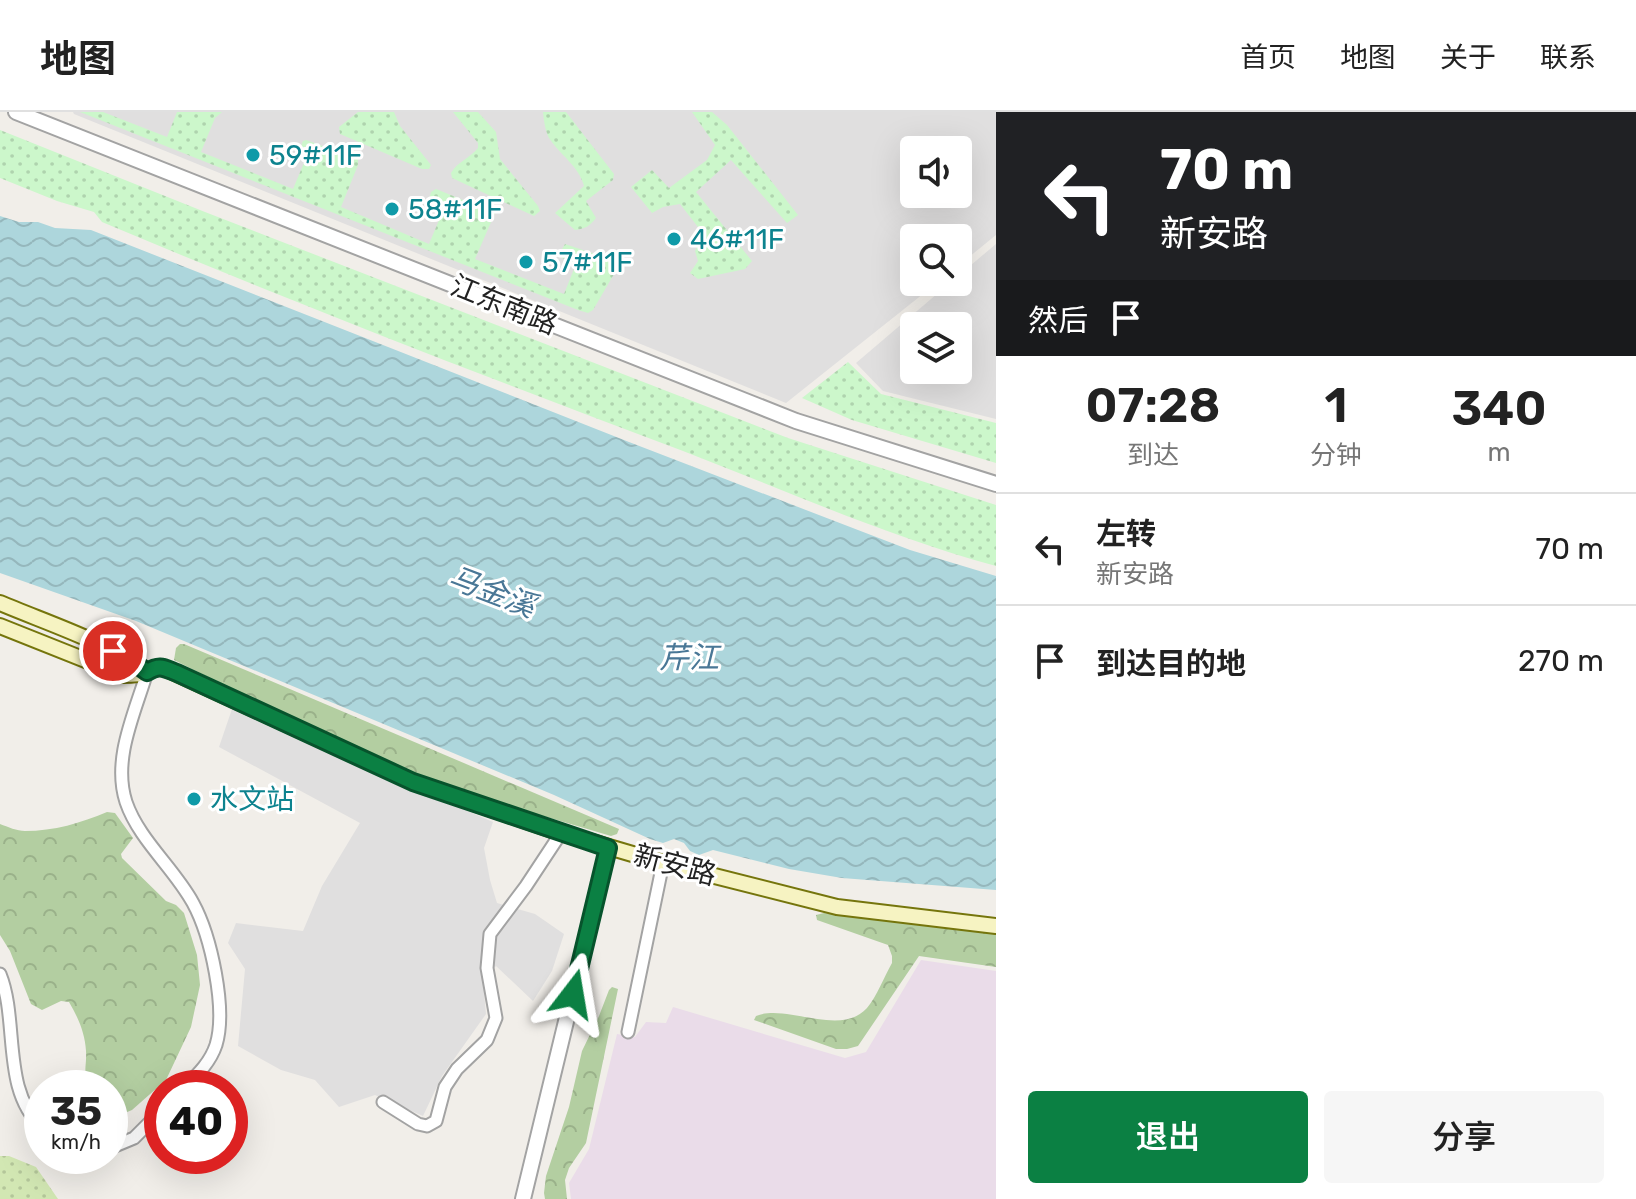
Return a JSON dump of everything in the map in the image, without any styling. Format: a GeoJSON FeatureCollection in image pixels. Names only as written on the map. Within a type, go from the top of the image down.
{"type":"FeatureCollection","features":[{"type":"Feature","properties":{"kind":"main road","name":"新安路"},"geometry":{"type":"LineString","coordinates":[[0,603],[93,642],[147,672]]}},
{"type":"Feature","properties":{"kind":"main road","name":"新安路"},"geometry":{"type":"LineString","coordinates":[[0,626],[123,675],[136,675],[156,667],[170,670],[413,782],[608,848],[837,907],[996,926]]}},
{"type":"Feature","properties":{"kind":"street","name":"江东南路"},"geometry":{"type":"LineString","coordinates":[[16,112],[35,115],[796,421],[996,484]]}},
{"type":"Feature","properties":{"kind":"street"},"geometry":{"type":"LineString","coordinates":[[147,672],[123,750],[126,802],[136,824],[194,904],[215,966],[220,1025],[215,1046],[202,1070]]}},
{"type":"Feature","properties":{"kind":"street"},"geometry":{"type":"LineString","coordinates":[[383,1102],[418,1124],[427,1126],[436,1121],[445,1087],[457,1069],[487,1040],[496,1018],[487,968],[490,934],[561,833]]}},
{"type":"Feature","properties":{"kind":"street"},"geometry":{"type":"LineString","coordinates":[[523,1199],[608,848]]}},
{"type":"Feature","properties":{"kind":"street"},"geometry":{"type":"LineString","coordinates":[[628,1032],[663,863]]}},
{"type":"Feature","properties":{"kind":"street"},"geometry":{"type":"LineString","coordinates":[[0,974],[5,985],[16,1077],[24,1102]]}},
{"type":"Feature","properties":{"kind":"street"},"geometry":{"type":"LineString","coordinates":[[128,1140],[144,1128]]}},
{"type":"Feature","properties":{"kind":"shaded area"},"geometry":{"type":"Polygon","coordinates":[[[73,112],[996,112],[996,235],[972,255],[972,224],[900,224],[900,296],[920,296],[786,403],[73,112]]]}},
{"type":"Feature","properties":{"kind":"shaded area"},"geometry":{"type":"Polygon","coordinates":[[[996,244],[996,419],[883,391],[856,363],[900,325],[900,384],[972,384],[972,312],[916,312],[935,296],[972,296],[972,264],[996,244]]]}},
{"type":"Feature","properties":{"kind":"shaded area"},"geometry":{"type":"Polygon","coordinates":[[[232,709],[493,822],[484,848],[497,903],[535,914],[564,934],[552,971],[533,1001],[496,966],[483,981],[486,1014],[442,1076],[423,1116],[375,1095],[339,1107],[315,1080],[281,1070],[238,1046],[245,969],[228,943],[236,923],[303,931],[322,886],[360,823],[219,747],[232,709]]]}},
{"type":"Feature","properties":{"kind":"shaded area"},"geometry":{"type":"Polygon","coordinates":[[[921,960],[996,971],[996,1199],[571,1199],[569,1183],[589,1149],[617,1034],[635,1037],[646,1022],[666,1023],[673,1007],[845,1058],[866,1052],[921,960]]]}},
{"type":"Feature","properties":{"kind":"green space"},"geometry":{"type":"Polygon","coordinates":[[[80,112],[103,112],[167,137],[177,112],[222,112],[215,118],[201,152],[293,189],[306,158],[300,154],[303,141],[358,159],[341,207],[429,244],[442,213],[427,206],[431,192],[436,189],[495,213],[475,259],[564,294],[576,264],[562,258],[561,251],[565,244],[610,259],[616,263],[617,269],[593,310],[588,313],[80,112]]]}},
{"type":"Feature","properties":{"kind":"green space"},"geometry":{"type":"Polygon","coordinates":[[[358,112],[394,112],[400,126],[431,165],[429,169],[422,169],[340,134],[339,127],[358,112]]]}},
{"type":"Feature","properties":{"kind":"green space"},"geometry":{"type":"Polygon","coordinates":[[[453,112],[478,112],[496,132],[500,159],[538,206],[540,211],[534,216],[452,178],[454,169],[478,148],[478,143],[453,112]]]}},
{"type":"Feature","properties":{"kind":"green space"},"geometry":{"type":"Polygon","coordinates":[[[543,112],[566,112],[614,174],[613,180],[586,201],[596,218],[584,228],[575,230],[555,213],[584,186],[578,172],[549,138],[543,112]]]}},
{"type":"Feature","properties":{"kind":"green space"},"geometry":{"type":"Polygon","coordinates":[[[692,112],[712,112],[727,125],[798,215],[787,223],[731,160],[696,192],[752,261],[745,269],[698,279],[690,273],[698,261],[695,251],[701,240],[698,227],[680,204],[652,213],[631,187],[652,170],[669,188],[707,160],[715,145],[692,112]]]}},
{"type":"Feature","properties":{"kind":"green space"},"geometry":{"type":"Polygon","coordinates":[[[0,130],[788,438],[996,505],[996,566],[877,527],[392,340],[102,222],[94,212],[0,178],[0,130]]]}},
{"type":"Feature","properties":{"kind":"green space"},"geometry":{"type":"Polygon","coordinates":[[[848,362],[881,394],[996,423],[996,463],[852,420],[802,398],[848,362]]]}},
{"type":"Feature","properties":{"kind":"green space"},"geometry":{"type":"Polygon","coordinates":[[[180,644],[619,829],[617,834],[611,836],[486,799],[403,770],[174,660],[180,644]]]}},
{"type":"Feature","properties":{"kind":"green space"},"geometry":{"type":"Polygon","coordinates":[[[107,812],[115,813],[133,838],[121,854],[122,858],[166,901],[184,913],[197,955],[200,985],[191,1027],[171,1070],[144,1070],[144,1099],[128,1112],[128,1070],[85,1070],[84,1038],[69,1002],[61,1001],[42,1010],[31,1004],[10,951],[0,935],[0,824],[22,831],[46,830],[107,812]]]}},
{"type":"Feature","properties":{"kind":"green space"},"geometry":{"type":"Polygon","coordinates":[[[824,913],[996,932],[996,967],[919,956],[858,1046],[847,1049],[836,1049],[754,1020],[756,1016],[783,1013],[843,1020],[856,1016],[871,1003],[892,963],[888,945],[817,920],[816,915],[824,913]]]}},
{"type":"Feature","properties":{"kind":"green space"},"geometry":{"type":"Polygon","coordinates":[[[612,987],[618,989],[586,1143],[569,1168],[565,1180],[567,1199],[545,1199],[546,1176],[569,1107],[582,1051],[612,987]]]}},
{"type":"Feature","properties":{"kind":"green space"},"geometry":{"type":"Polygon","coordinates":[[[0,1156],[9,1156],[24,1162],[24,1174],[41,1174],[58,1199],[0,1199],[0,1156]]]}},
{"type":"Feature","properties":{"kind":"water","name":"芹江"},"geometry":{"type":"Polygon","coordinates":[[[0,216],[55,228],[91,230],[910,550],[996,576],[996,890],[842,878],[789,869],[713,850],[699,855],[690,851],[684,843],[674,839],[663,843],[650,839],[554,795],[136,621],[0,573],[0,216]]]}},
{"type":"Feature","properties":{"kind":"place","name":"59#11F"},"geometry":{"type":"Point","coordinates":[253,155]}},
{"type":"Feature","properties":{"kind":"place","name":"58#11F"},"geometry":{"type":"Point","coordinates":[392,209]}},
{"type":"Feature","properties":{"kind":"place","name":"46#11F"},"geometry":{"type":"Point","coordinates":[674,239]}},
{"type":"Feature","properties":{"kind":"place","name":"57#11F"},"geometry":{"type":"Point","coordinates":[526,262]}},
{"type":"Feature","properties":{"kind":"place","name":"水文站"},"geometry":{"type":"Point","coordinates":[194,799]}},
{"type":"Feature","properties":{"kind":"route"},"geometry":{"type":"LineString","coordinates":[[113,651],[147,672],[162,667],[177,673],[413,782],[608,848],[573,994]]}},
{"type":"Feature","properties":{"kind":"water label","name":"马金溪"},"geometry":{"type":"Point","coordinates":[492,592]}}]}
